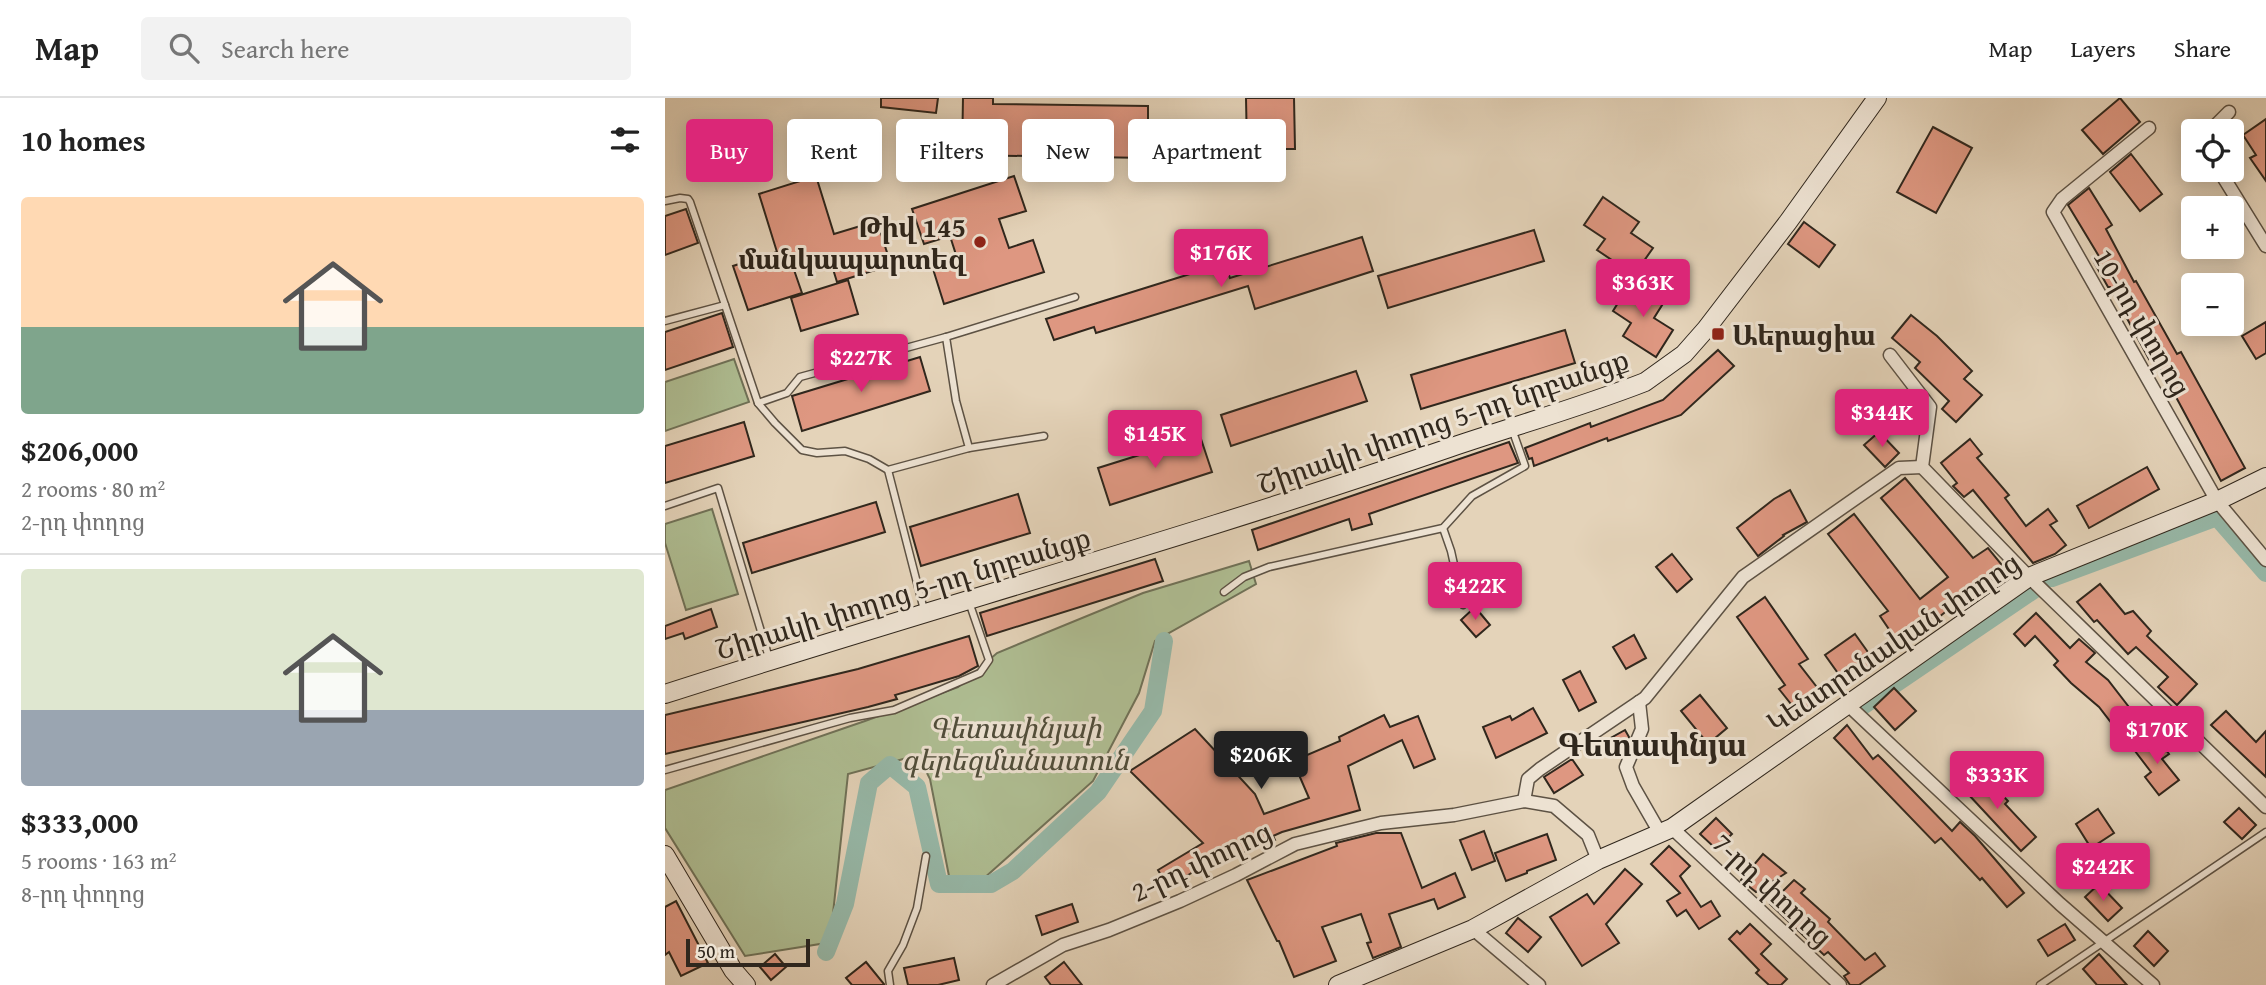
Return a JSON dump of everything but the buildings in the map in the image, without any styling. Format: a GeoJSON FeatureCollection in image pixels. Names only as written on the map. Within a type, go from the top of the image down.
{"type":"FeatureCollection","features":[{"type":"Feature","properties":{"kind":"street","name":"Շիրակի փողոց 5-րդ նրբանցք"},"geometry":{"type":"LineString","coordinates":[[665,694],[1257,512],[1645,382],[1684,354],[1706,329],[1877,98]]}},
{"type":"Feature","properties":{"kind":"street"},"geometry":{"type":"LineString","coordinates":[[2222,119],[2229,112]]}},
{"type":"Feature","properties":{"kind":"street","name":"10-րդ փողոց"},"geometry":{"type":"LineString","coordinates":[[2149,128],[2062,199],[2053,212],[2217,501],[2266,560]]}},
{"type":"Feature","properties":{"kind":"street"},"geometry":{"type":"LineString","coordinates":[[2226,182],[2266,246]]}},
{"type":"Feature","properties":{"kind":"street"},"geometry":{"type":"LineString","coordinates":[[1890,355],[1930,407],[1922,467]]}},
{"type":"Feature","properties":{"kind":"street"},"geometry":{"type":"LineString","coordinates":[[1524,801],[1528,779],[1645,698],[1743,577],[1899,468],[1922,467],[2029,577],[2266,807]]}},
{"type":"Feature","properties":{"kind":"street","name":"Կենտրոնական փողոց"},"geometry":{"type":"LineString","coordinates":[[1338,985],[1473,929],[1598,860],[1666,830],[2029,577],[2217,501],[2266,477]]}},
{"type":"Feature","properties":{"kind":"street"},"geometry":{"type":"LineString","coordinates":[[1639,702],[1642,729],[1626,767],[1633,786],[1666,830]]}},
{"type":"Feature","properties":{"kind":"street"},"geometry":{"type":"LineString","coordinates":[[1847,704],[2153,985]]}},
{"type":"Feature","properties":{"kind":"street","name":"2-րդ փողոց"},"geometry":{"type":"LineString","coordinates":[[993,985],[1063,945],[1109,930],[1180,901],[1295,844],[1381,823],[1454,814],[1524,801],[1554,806],[1588,835],[1598,860]]}},
{"type":"Feature","properties":{"kind":"street","name":"7-րդ փողոց"},"geometry":{"type":"LineString","coordinates":[[1666,830],[1840,985]]}},
{"type":"Feature","properties":{"kind":"street"},"geometry":{"type":"LineString","coordinates":[[665,855],[733,970],[745,985]]}},
{"type":"Feature","properties":{"kind":"street"},"geometry":{"type":"LineString","coordinates":[[1473,929],[1539,985]]}},
{"type":"Feature","properties":{"kind":"lane"},"geometry":{"type":"LineString","coordinates":[[665,201],[680,198],[690,202],[758,403],[802,450],[817,453],[845,451],[869,459],[888,470],[925,612]]}},
{"type":"Feature","properties":{"kind":"lane"},"geometry":{"type":"LineString","coordinates":[[758,403],[787,393],[800,377],[946,337],[1075,297]]}},
{"type":"Feature","properties":{"kind":"lane"},"geometry":{"type":"LineString","coordinates":[[665,321],[725,305]]}},
{"type":"Feature","properties":{"kind":"lane"},"geometry":{"type":"LineString","coordinates":[[946,337],[956,401],[968,448]]}},
{"type":"Feature","properties":{"kind":"lane"},"geometry":{"type":"LineString","coordinates":[[1224,592],[1244,577],[1269,567],[1443,528],[1472,496],[1525,466],[1511,427]]}},
{"type":"Feature","properties":{"kind":"lane"},"geometry":{"type":"LineString","coordinates":[[888,470],[968,448],[1044,436]]}},
{"type":"Feature","properties":{"kind":"lane"},"geometry":{"type":"LineString","coordinates":[[665,506],[718,488],[770,660]]}},
{"type":"Feature","properties":{"kind":"lane"},"geometry":{"type":"LineString","coordinates":[[1443,528],[1463,605]]}},
{"type":"Feature","properties":{"kind":"lane"},"geometry":{"type":"LineString","coordinates":[[665,770],[850,718],[894,710],[981,673],[989,660],[968,599]]}},
{"type":"Feature","properties":{"kind":"lane"},"geometry":{"type":"LineString","coordinates":[[2040,985],[2266,832]]}},
{"type":"Feature","properties":{"kind":"lane"},"geometry":{"type":"LineString","coordinates":[[890,985],[888,971],[903,945],[918,908],[926,856]]}},
{"type":"Feature","properties":{"kind":"green space"},"geometry":{"type":"Polygon","coordinates":[[[734,359],[749,402],[665,431],[665,382],[734,359]]]}},
{"type":"Feature","properties":{"kind":"green space"},"geometry":{"type":"Polygon","coordinates":[[[712,509],[738,594],[686,610],[665,543],[665,524],[712,509]]]}},
{"type":"Feature","properties":{"kind":"green space","name":"Գետափնյաի գերեզմանատուն"},"geometry":{"type":"Polygon","coordinates":[[[1249,561],[1256,584],[1155,641],[1139,693],[1093,781],[982,880],[949,876],[930,779],[918,755],[848,774],[831,932],[826,943],[745,956],[665,828],[665,790],[958,687],[997,653],[1143,593],[1249,561]]]}},
{"type":"Feature","properties":{"kind":"waterway"},"geometry":{"type":"LineString","coordinates":[[2052,578],[2217,517],[2266,573]]}},
{"type":"Feature","properties":{"kind":"waterway"},"geometry":{"type":"LineString","coordinates":[[1864,705],[2035,589]]}},
{"type":"Feature","properties":{"kind":"waterway"},"geometry":{"type":"LineString","coordinates":[[826,952],[845,904],[869,783],[890,765],[917,787],[939,884],[991,884],[1013,871],[1098,792],[1153,711],[1164,641]]}},
{"type":"Feature","properties":{"kind":"place","name":"Թիվ 145 մանկապարտեզ"},"geometry":{"type":"Point","coordinates":[980,242]}},
{"type":"Feature","properties":{"kind":"place","name":"Աերացիա"},"geometry":{"type":"Point","coordinates":[1718,334]}},
{"type":"Feature","properties":{"kind":"district","name":"Գետափնյա"},"geometry":{"type":"Point","coordinates":[1652,744]}}]}
